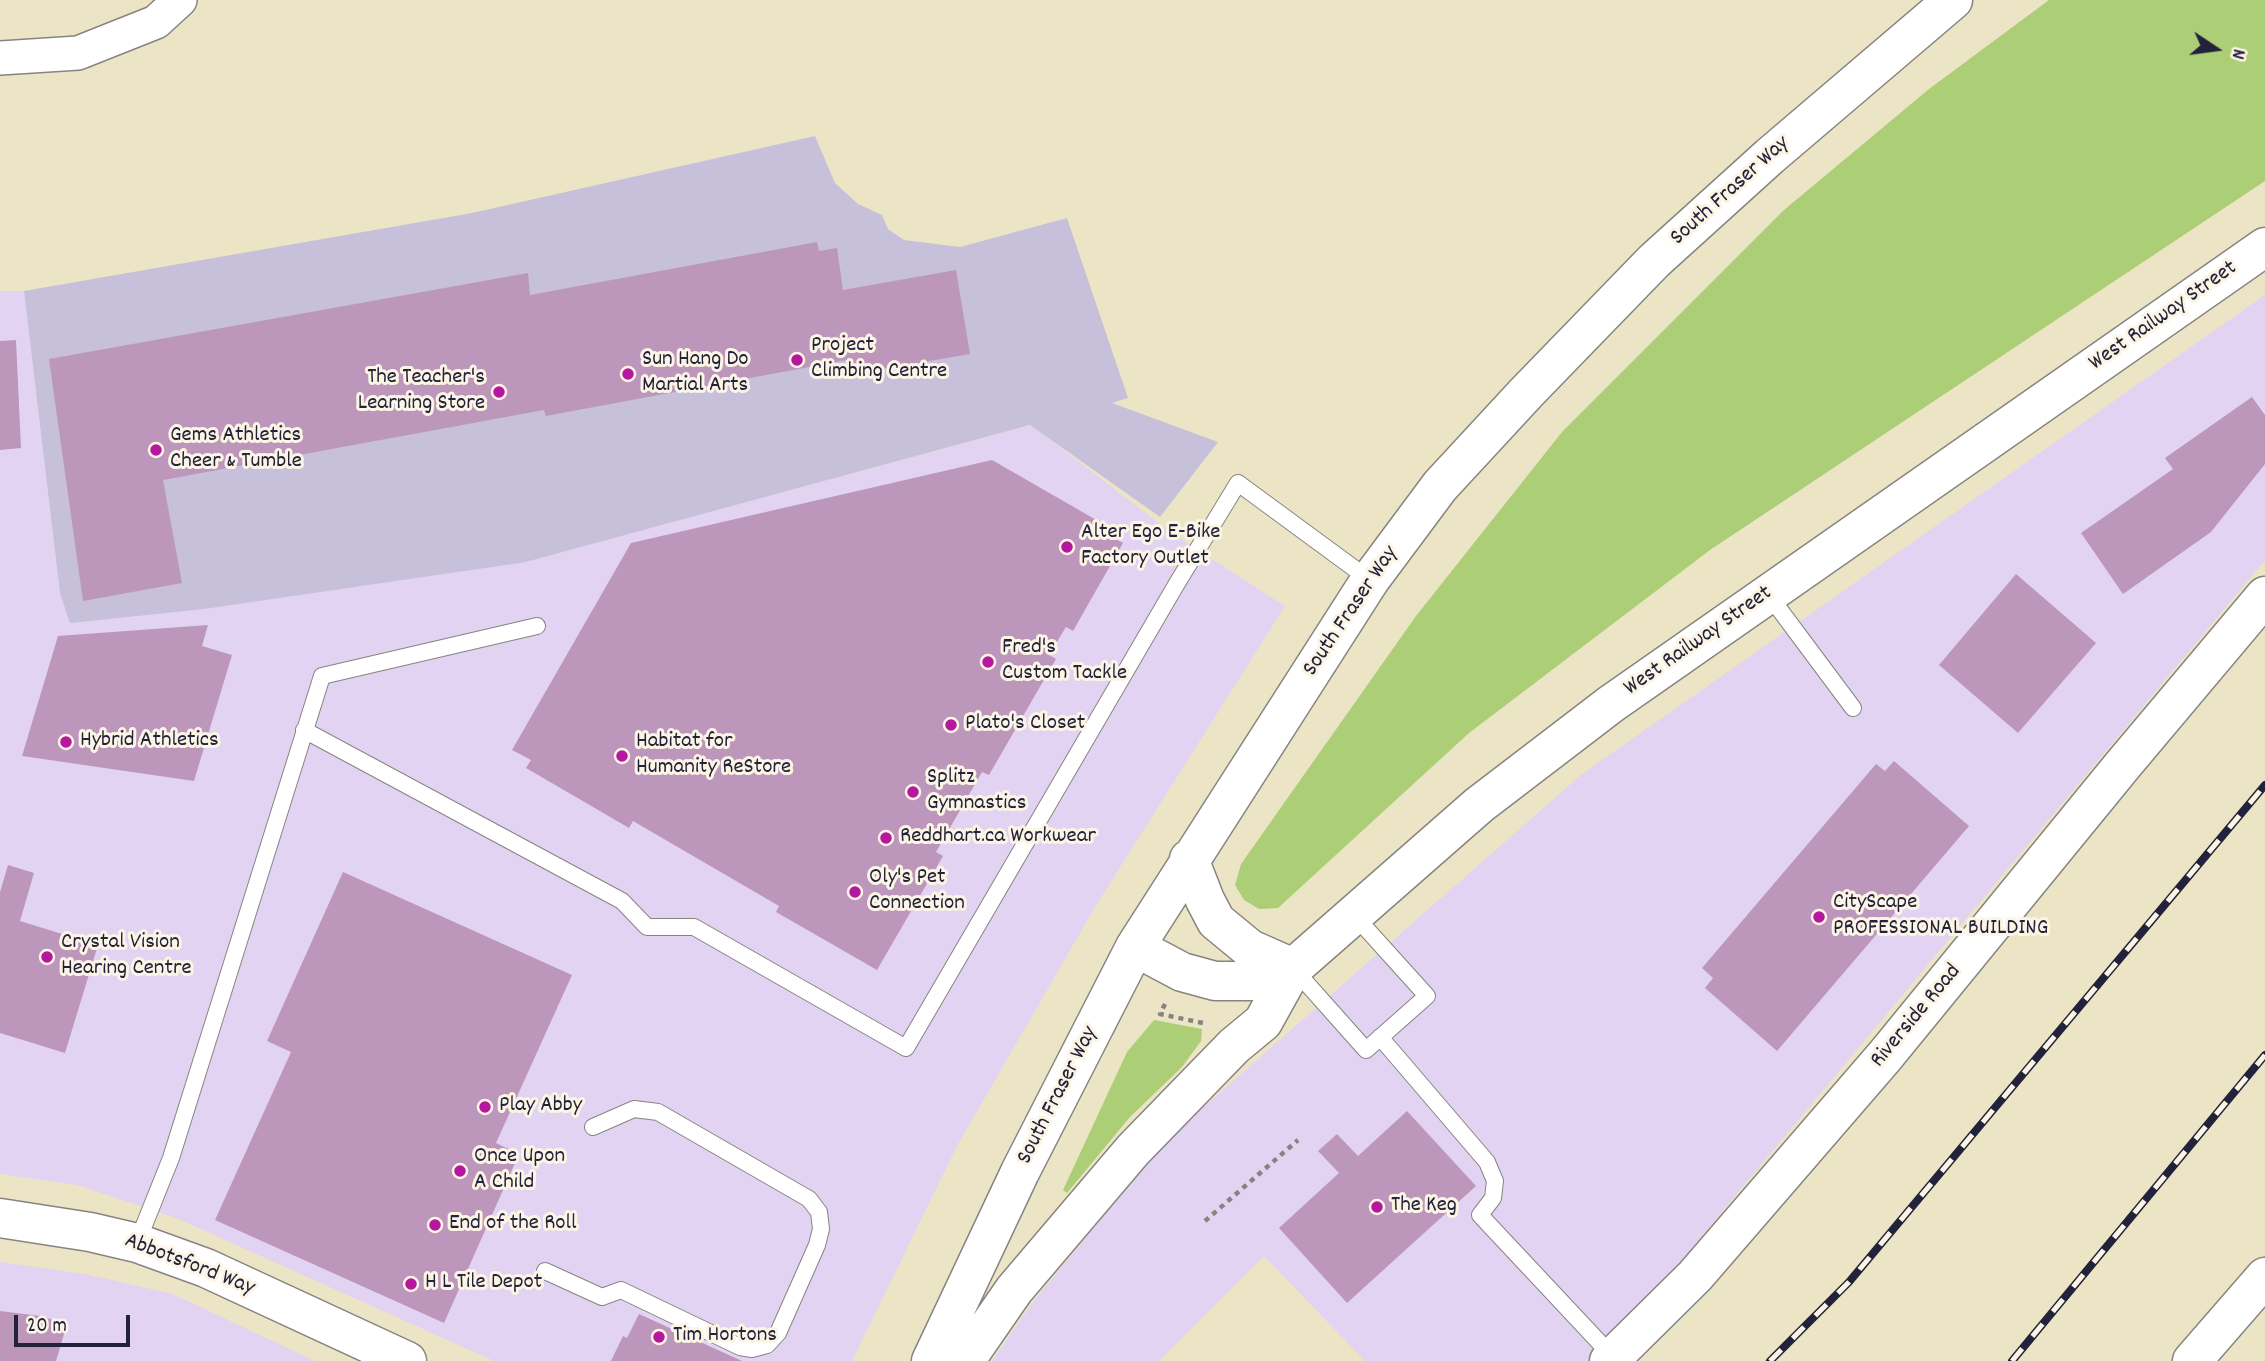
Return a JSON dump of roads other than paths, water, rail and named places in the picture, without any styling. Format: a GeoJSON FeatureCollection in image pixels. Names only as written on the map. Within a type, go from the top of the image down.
{"type":"FeatureCollection","features":[{"type":"Feature","properties":{"kind":"street"},"geometry":{"type":"LineString","coordinates":[[0,58],[78,53],[156,22],[180,0]]}},
{"type":"Feature","properties":{"kind":"street","name":"South Fraser Way"},"geometry":{"type":"LineString","coordinates":[[931,1361],[1020,1172],[1135,947],[1370,580],[1440,486],[1654,261],[1808,122],[1953,0]]}},
{"type":"Feature","properties":{"kind":"street","name":"West Railway Street"},"geometry":{"type":"LineString","coordinates":[[1135,947],[1182,972],[1215,981],[1253,981],[1293,968],[1479,805],[1611,704],[2265,247]]}},
{"type":"Feature","properties":{"kind":"street","name":"Riverside Road"},"geometry":{"type":"LineString","coordinates":[[1611,1359],[1695,1276],[1876,1066],[2265,596]]}},
{"type":"Feature","properties":{"kind":"street"},"geometry":{"type":"LineString","coordinates":[[965,1361],[1014,1290],[1133,1150],[1234,1046],[1262,1022],[1293,968],[1250,949],[1216,921],[1189,859]]}},
{"type":"Feature","properties":{"kind":"street","name":"Abbotsford Way"},"geometry":{"type":"LineString","coordinates":[[0,1218],[90,1232],[137,1243],[205,1268],[407,1361]]}},
{"type":"Feature","properties":{"kind":"street"},"geometry":{"type":"LineString","coordinates":[[2192,1361],[2265,1277]]}},
{"type":"Feature","properties":{"kind":"lane"},"geometry":{"type":"LineString","coordinates":[[304,730],[622,901],[647,927],[694,927],[906,1048],[1175,585],[1238,483],[1370,580]]}},
{"type":"Feature","properties":{"kind":"lane"},"geometry":{"type":"LineString","coordinates":[[1768,594],[1853,708]]}},
{"type":"Feature","properties":{"kind":"lane"},"geometry":{"type":"LineString","coordinates":[[137,1243],[172,1157],[322,676],[537,626]]}},
{"type":"Feature","properties":{"kind":"lane"},"geometry":{"type":"LineString","coordinates":[[1293,968],[1366,1050],[1427,996],[1353,914]]}},
{"type":"Feature","properties":{"kind":"lane"},"geometry":{"type":"LineString","coordinates":[[1380,1037],[1487,1162],[1495,1181],[1493,1198],[1480,1215],[1611,1359]]}},
{"type":"Feature","properties":{"kind":"lane"},"geometry":{"type":"LineString","coordinates":[[545,1271],[602,1297],[621,1290],[740,1347],[752,1349],[767,1345],[778,1332],[817,1245],[821,1229],[819,1212],[809,1199],[658,1112],[634,1109],[593,1127]]}},
{"type":"Feature","properties":{"kind":"railway"},"geometry":{"type":"LineString","coordinates":[[1770,1361],[1849,1282],[2265,785]]}},
{"type":"Feature","properties":{"kind":"railway"},"geometry":{"type":"LineString","coordinates":[[2012,1361],[2265,1055]]}},
{"type":"Feature","properties":{"kind":"place","name":"Project Climbing Centre"},"geometry":{"type":"Point","coordinates":[797,360]}},
{"type":"Feature","properties":{"kind":"place","name":"Sun Hang Do Martial Arts"},"geometry":{"type":"Point","coordinates":[628,374]}},
{"type":"Feature","properties":{"kind":"place","name":"The Teacher's Learning Store"},"geometry":{"type":"Point","coordinates":[499,392]}},
{"type":"Feature","properties":{"kind":"place","name":"Gems Athletics Cheer & Tumble"},"geometry":{"type":"Point","coordinates":[156,450]}},
{"type":"Feature","properties":{"kind":"place","name":"Alter Ego E-Bike Factory Outlet"},"geometry":{"type":"Point","coordinates":[1067,547]}},
{"type":"Feature","properties":{"kind":"place","name":"Fred's Custom Tackle"},"geometry":{"type":"Point","coordinates":[988,662]}},
{"type":"Feature","properties":{"kind":"place","name":"Plato's Closet"},"geometry":{"type":"Point","coordinates":[951,725]}},
{"type":"Feature","properties":{"kind":"place","name":"Hybrid Athletics"},"geometry":{"type":"Point","coordinates":[66,742]}},
{"type":"Feature","properties":{"kind":"place","name":"Habitat for Humanity ReStore"},"geometry":{"type":"Point","coordinates":[622,756]}},
{"type":"Feature","properties":{"kind":"place","name":"Splitz Gymnastics"},"geometry":{"type":"Point","coordinates":[913,792]}},
{"type":"Feature","properties":{"kind":"place","name":"Reddhart.ca Workwear"},"geometry":{"type":"Point","coordinates":[886,838]}},
{"type":"Feature","properties":{"kind":"place","name":"Oly's Pet Connection"},"geometry":{"type":"Point","coordinates":[855,892]}},
{"type":"Feature","properties":{"kind":"place","name":"CityScape PROFESSIONAL BUILDING"},"geometry":{"type":"Point","coordinates":[1819,917]}},
{"type":"Feature","properties":{"kind":"place","name":"Crystal Vision Hearing Centre"},"geometry":{"type":"Point","coordinates":[47,957]}},
{"type":"Feature","properties":{"kind":"place","name":"Play Abby"},"geometry":{"type":"Point","coordinates":[485,1107]}},
{"type":"Feature","properties":{"kind":"place","name":"Once Upon A Child"},"geometry":{"type":"Point","coordinates":[460,1171]}},
{"type":"Feature","properties":{"kind":"place","name":"The Keg"},"geometry":{"type":"Point","coordinates":[1377,1207]}},
{"type":"Feature","properties":{"kind":"place","name":"End of the Roll"},"geometry":{"type":"Point","coordinates":[435,1225]}},
{"type":"Feature","properties":{"kind":"place","name":"H L Tile Depot"},"geometry":{"type":"Point","coordinates":[411,1284]}},
{"type":"Feature","properties":{"kind":"place","name":"Tim Hortons"},"geometry":{"type":"Point","coordinates":[659,1337]}}]}
